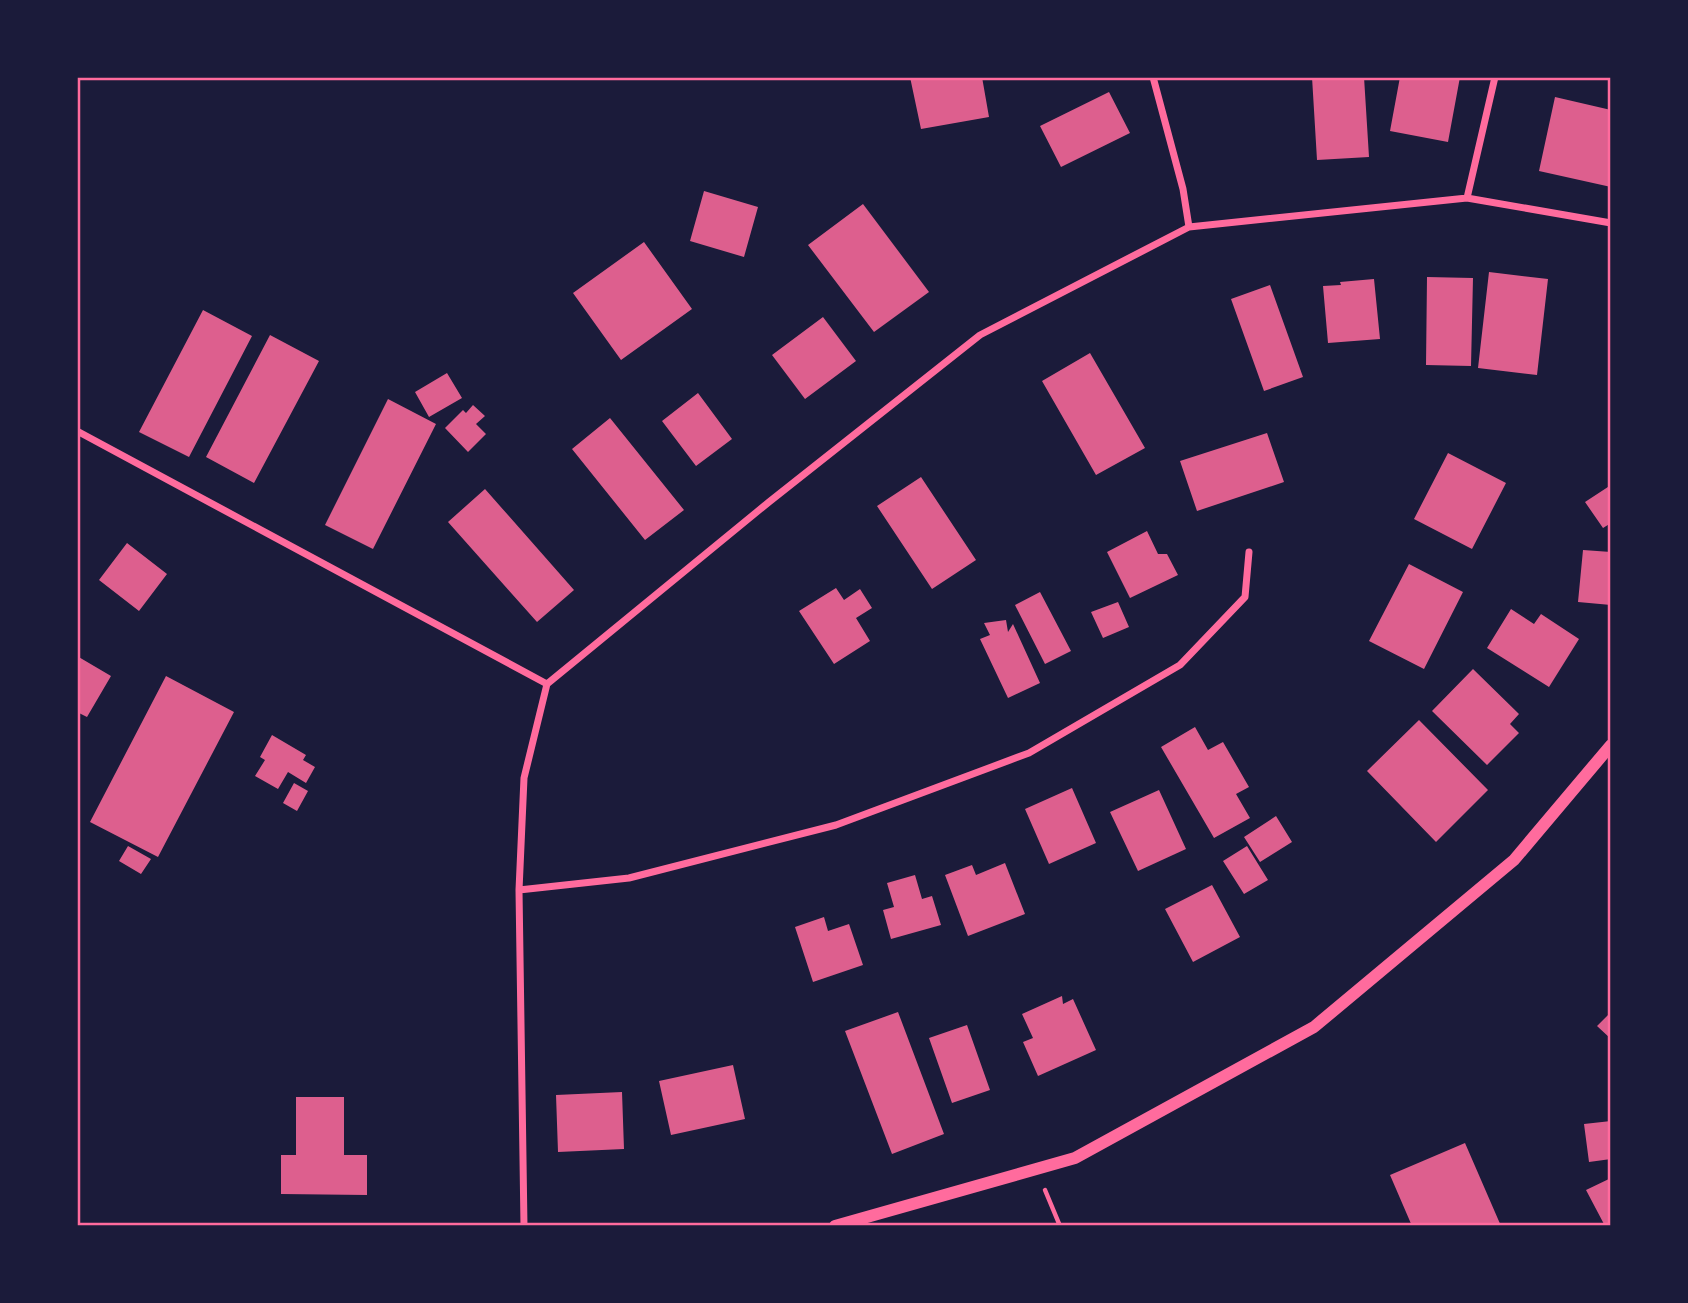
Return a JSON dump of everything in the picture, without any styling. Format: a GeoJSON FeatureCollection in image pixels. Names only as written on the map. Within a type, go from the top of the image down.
{"type":"FeatureCollection","features":[{"type":"Feature","properties":{"kind":"street"},"geometry":{"type":"LineString","coordinates":[[1153,77],[1183,189],[1189,227]]}},
{"type":"Feature","properties":{"kind":"street"},"geometry":{"type":"LineString","coordinates":[[1467,198],[1495,77]]}},
{"type":"Feature","properties":{"kind":"street"},"geometry":{"type":"LineString","coordinates":[[523,1226],[519,890],[524,778],[547,684],[769,502],[980,335],[1189,227],[1467,198],[1611,223]]}},
{"type":"Feature","properties":{"kind":"street"},"geometry":{"type":"LineString","coordinates":[[77,431],[547,684]]}},
{"type":"Feature","properties":{"kind":"street"},"geometry":{"type":"LineString","coordinates":[[519,890],[629,877],[836,825],[1029,754],[1180,665],[1245,597],[1249,552]]}},
{"type":"Feature","properties":{"kind":"street"},"geometry":{"type":"LineString","coordinates":[[835,1226],[1075,1158],[1314,1027],[1514,860],[1611,745]]}},
{"type":"Feature","properties":{"kind":"path"},"geometry":{"type":"LineString","coordinates":[[1036,1170],[1060,1226]]}},
{"type":"Feature","properties":{"kind":"building"},"geometry":{"type":"Polygon","coordinates":[[[910,77],[982,77],[989,117],[921,129],[910,77]]]}},
{"type":"Feature","properties":{"kind":"building"},"geometry":{"type":"Polygon","coordinates":[[[1312,77],[1364,77],[1369,157],[1317,160],[1312,77]]]}},
{"type":"Feature","properties":{"kind":"building"},"geometry":{"type":"Polygon","coordinates":[[[1400,77],[1460,77],[1448,142],[1390,131],[1400,77]]]}},
{"type":"Feature","properties":{"kind":"building"},"geometry":{"type":"Polygon","coordinates":[[[1109,92],[1130,133],[1061,167],[1040,126],[1109,92]]]}},
{"type":"Feature","properties":{"kind":"building"},"geometry":{"type":"Polygon","coordinates":[[[1555,97],[1611,110],[1611,187],[1539,171],[1555,97]]]}},
{"type":"Feature","properties":{"kind":"building"},"geometry":{"type":"Polygon","coordinates":[[[704,191],[758,207],[744,257],[690,241],[704,191]]]}},
{"type":"Feature","properties":{"kind":"building"},"geometry":{"type":"Polygon","coordinates":[[[863,204],[929,292],[874,332],[808,245],[863,204]]]}},
{"type":"Feature","properties":{"kind":"building"},"geometry":{"type":"Polygon","coordinates":[[[644,242],[692,309],[621,360],[573,293],[644,242]]]}},
{"type":"Feature","properties":{"kind":"building"},"geometry":{"type":"Polygon","coordinates":[[[1489,272],[1548,279],[1537,375],[1478,368],[1489,272]]]}},
{"type":"Feature","properties":{"kind":"building"},"geometry":{"type":"Polygon","coordinates":[[[1427,277],[1473,278],[1471,366],[1426,365],[1427,277]]]}},
{"type":"Feature","properties":{"kind":"building"},"geometry":{"type":"Polygon","coordinates":[[[1374,279],[1380,339],[1328,343],[1323,286],[1374,279]]]}},
{"type":"Feature","properties":{"kind":"building"},"geometry":{"type":"Polygon","coordinates":[[[1270,285],[1303,377],[1264,391],[1231,299],[1270,285]]]}},
{"type":"Feature","properties":{"kind":"building"},"geometry":{"type":"Polygon","coordinates":[[[203,310],[252,336],[189,457],[139,432],[203,310]]]}},
{"type":"Feature","properties":{"kind":"building"},"geometry":{"type":"Polygon","coordinates":[[[823,317],[856,361],[805,399],[772,355],[823,317]]]}},
{"type":"Feature","properties":{"kind":"building"},"geometry":{"type":"Polygon","coordinates":[[[270,335],[319,361],[254,483],[206,457],[270,335]]]}},
{"type":"Feature","properties":{"kind":"building"},"geometry":{"type":"Polygon","coordinates":[[[1090,353],[1145,448],[1096,475],[1042,381],[1090,353]]]}},
{"type":"Feature","properties":{"kind":"building"},"geometry":{"type":"Polygon","coordinates":[[[447,373],[462,398],[429,417],[415,392],[447,373]]]}},
{"type":"Feature","properties":{"kind":"building"},"geometry":{"type":"Polygon","coordinates":[[[698,393],[732,439],[696,466],[662,421],[698,393]]]}},
{"type":"Feature","properties":{"kind":"building"},"geometry":{"type":"Polygon","coordinates":[[[388,399],[436,424],[373,549],[325,525],[388,399]]]}},
{"type":"Feature","properties":{"kind":"building"},"geometry":{"type":"Polygon","coordinates":[[[473,405],[485,416],[476,424],[486,434],[468,452],[445,428],[463,410],[466,413],[473,405]]]}},
{"type":"Feature","properties":{"kind":"building"},"geometry":{"type":"Polygon","coordinates":[[[610,418],[684,510],[645,540],[572,449],[610,418]]]}},
{"type":"Feature","properties":{"kind":"building"},"geometry":{"type":"Polygon","coordinates":[[[1267,433],[1284,482],[1197,511],[1180,461],[1267,433]]]}},
{"type":"Feature","properties":{"kind":"building"},"geometry":{"type":"Polygon","coordinates":[[[1448,453],[1506,483],[1472,549],[1414,519],[1448,453]]]}},
{"type":"Feature","properties":{"kind":"building"},"geometry":{"type":"Polygon","coordinates":[[[921,477],[976,560],[932,589],[877,506],[921,477]]]}},
{"type":"Feature","properties":{"kind":"building"},"geometry":{"type":"Polygon","coordinates":[[[1611,485],[1611,523],[1603,528],[1585,502],[1611,485]]]}},
{"type":"Feature","properties":{"kind":"building"},"geometry":{"type":"Polygon","coordinates":[[[485,489],[574,590],[537,622],[448,522],[485,489]]]}},
{"type":"Feature","properties":{"kind":"building"},"geometry":{"type":"Polygon","coordinates":[[[1147,531],[1158,554],[1167,554],[1178,575],[1130,598],[1107,552],[1147,531]]]}},
{"type":"Feature","properties":{"kind":"building"},"geometry":{"type":"Polygon","coordinates":[[[127,543],[167,574],[139,611],[99,580],[127,543]]]}},
{"type":"Feature","properties":{"kind":"building"},"geometry":{"type":"Polygon","coordinates":[[[1583,550],[1611,552],[1611,605],[1578,602],[1583,550]]]}},
{"type":"Feature","properties":{"kind":"building"},"geometry":{"type":"Polygon","coordinates":[[[1409,564],[1463,592],[1424,669],[1369,641],[1409,564]]]}},
{"type":"Feature","properties":{"kind":"building"},"geometry":{"type":"Polygon","coordinates":[[[836,588],[844,600],[860,589],[872,608],[856,618],[870,641],[834,664],[799,611],[836,588]]]}},
{"type":"Feature","properties":{"kind":"building"},"geometry":{"type":"Polygon","coordinates":[[[1040,592],[1071,651],[1045,664],[1015,605],[1040,592]]]}},
{"type":"Feature","properties":{"kind":"building"},"geometry":{"type":"Polygon","coordinates":[[[1118,602],[1129,627],[1103,638],[1091,612],[1118,602]]]}},
{"type":"Feature","properties":{"kind":"building"},"geometry":{"type":"Polygon","coordinates":[[[1511,609],[1534,624],[1541,614],[1579,639],[1549,687],[1487,648],[1511,609]]]}},
{"type":"Feature","properties":{"kind":"building"},"geometry":{"type":"Polygon","coordinates":[[[1006,620],[1008,632],[1013,624],[1040,683],[1008,698],[980,639],[990,635],[984,623],[1006,620]]]}},
{"type":"Feature","properties":{"kind":"building"},"geometry":{"type":"Polygon","coordinates":[[[77,656],[111,676],[87,717],[77,712],[77,656]]]}},
{"type":"Feature","properties":{"kind":"building"},"geometry":{"type":"Polygon","coordinates":[[[1473,669],[1519,714],[1510,724],[1519,733],[1487,765],[1432,711],[1473,669]]]}},
{"type":"Feature","properties":{"kind":"building"},"geometry":{"type":"Polygon","coordinates":[[[166,676],[234,712],[158,857],[90,822],[166,676]]]}},
{"type":"Feature","properties":{"kind":"building"},"geometry":{"type":"Polygon","coordinates":[[[1419,720],[1488,790],[1436,842],[1367,771],[1419,720]]]}},
{"type":"Feature","properties":{"kind":"building"},"geometry":{"type":"Polygon","coordinates":[[[1195,727],[1208,750],[1223,742],[1249,787],[1236,794],[1250,818],[1214,838],[1161,747],[1195,727]]]}},
{"type":"Feature","properties":{"kind":"building"},"geometry":{"type":"Polygon","coordinates":[[[272,735],[306,755],[303,760],[315,767],[306,783],[288,772],[278,789],[255,776],[265,760],[260,757],[272,735]]]}},
{"type":"Feature","properties":{"kind":"building"},"geometry":{"type":"Polygon","coordinates":[[[294,783],[308,791],[297,811],[283,803],[294,783]]]}},
{"type":"Feature","properties":{"kind":"building"},"geometry":{"type":"Polygon","coordinates":[[[1072,788],[1096,843],[1049,864],[1025,809],[1072,788]]]}},
{"type":"Feature","properties":{"kind":"building"},"geometry":{"type":"Polygon","coordinates":[[[1159,790],[1186,849],[1138,871],[1110,812],[1159,790]]]}},
{"type":"Feature","properties":{"kind":"building"},"geometry":{"type":"Polygon","coordinates":[[[1276,816],[1292,842],[1260,862],[1244,837],[1276,816]]]}},
{"type":"Feature","properties":{"kind":"building"},"geometry":{"type":"Polygon","coordinates":[[[128,846],[151,859],[141,874],[119,861],[128,846]]]}},
{"type":"Feature","properties":{"kind":"building"},"geometry":{"type":"Polygon","coordinates":[[[1247,846],[1268,880],[1244,894],[1223,861],[1247,846]]]}},
{"type":"Feature","properties":{"kind":"building"},"geometry":{"type":"Polygon","coordinates":[[[1005,863],[1025,914],[968,936],[945,875],[972,865],[976,875],[1005,863]]]}},
{"type":"Feature","properties":{"kind":"building"},"geometry":{"type":"Polygon","coordinates":[[[915,875],[922,899],[932,896],[941,925],[891,939],[883,910],[894,907],[887,883],[915,875]]]}},
{"type":"Feature","properties":{"kind":"building"},"geometry":{"type":"Polygon","coordinates":[[[1212,885],[1240,937],[1193,962],[1165,909],[1212,885]]]}},
{"type":"Feature","properties":{"kind":"building"},"geometry":{"type":"Polygon","coordinates":[[[824,917],[828,931],[849,924],[863,965],[813,982],[795,927],[824,917]]]}},
{"type":"Feature","properties":{"kind":"building"},"geometry":{"type":"Polygon","coordinates":[[[1062,996],[1063,1004],[1073,999],[1096,1050],[1038,1076],[1023,1042],[1033,1038],[1022,1014],[1062,996]]]}},
{"type":"Feature","properties":{"kind":"building"},"geometry":{"type":"Polygon","coordinates":[[[898,1012],[944,1134],[892,1154],[845,1031],[898,1012]]]}},
{"type":"Feature","properties":{"kind":"building"},"geometry":{"type":"Polygon","coordinates":[[[1611,1012],[1611,1039],[1597,1026],[1611,1012]]]}},
{"type":"Feature","properties":{"kind":"building"},"geometry":{"type":"Polygon","coordinates":[[[967,1025],[990,1090],[952,1103],[929,1038],[967,1025]]]}},
{"type":"Feature","properties":{"kind":"building"},"geometry":{"type":"Polygon","coordinates":[[[733,1065],[745,1119],[671,1135],[659,1081],[733,1065]]]}},
{"type":"Feature","properties":{"kind":"building"},"geometry":{"type":"Polygon","coordinates":[[[622,1092],[624,1149],[558,1152],[556,1095],[622,1092]]]}},
{"type":"Feature","properties":{"kind":"building"},"geometry":{"type":"Polygon","coordinates":[[[296,1097],[344,1097],[344,1155],[367,1155],[367,1195],[281,1194],[281,1155],[296,1155],[296,1097]]]}},
{"type":"Feature","properties":{"kind":"building"},"geometry":{"type":"Polygon","coordinates":[[[1611,1121],[1611,1159],[1589,1162],[1584,1124],[1611,1121]]]}},
{"type":"Feature","properties":{"kind":"building"},"geometry":{"type":"Polygon","coordinates":[[[1465,1143],[1501,1226],[1412,1226],[1390,1175],[1465,1143]]]}},
{"type":"Feature","properties":{"kind":"building"},"geometry":{"type":"Polygon","coordinates":[[[1611,1178],[1611,1223],[1605,1226],[1586,1190],[1611,1178]]]}}]}
